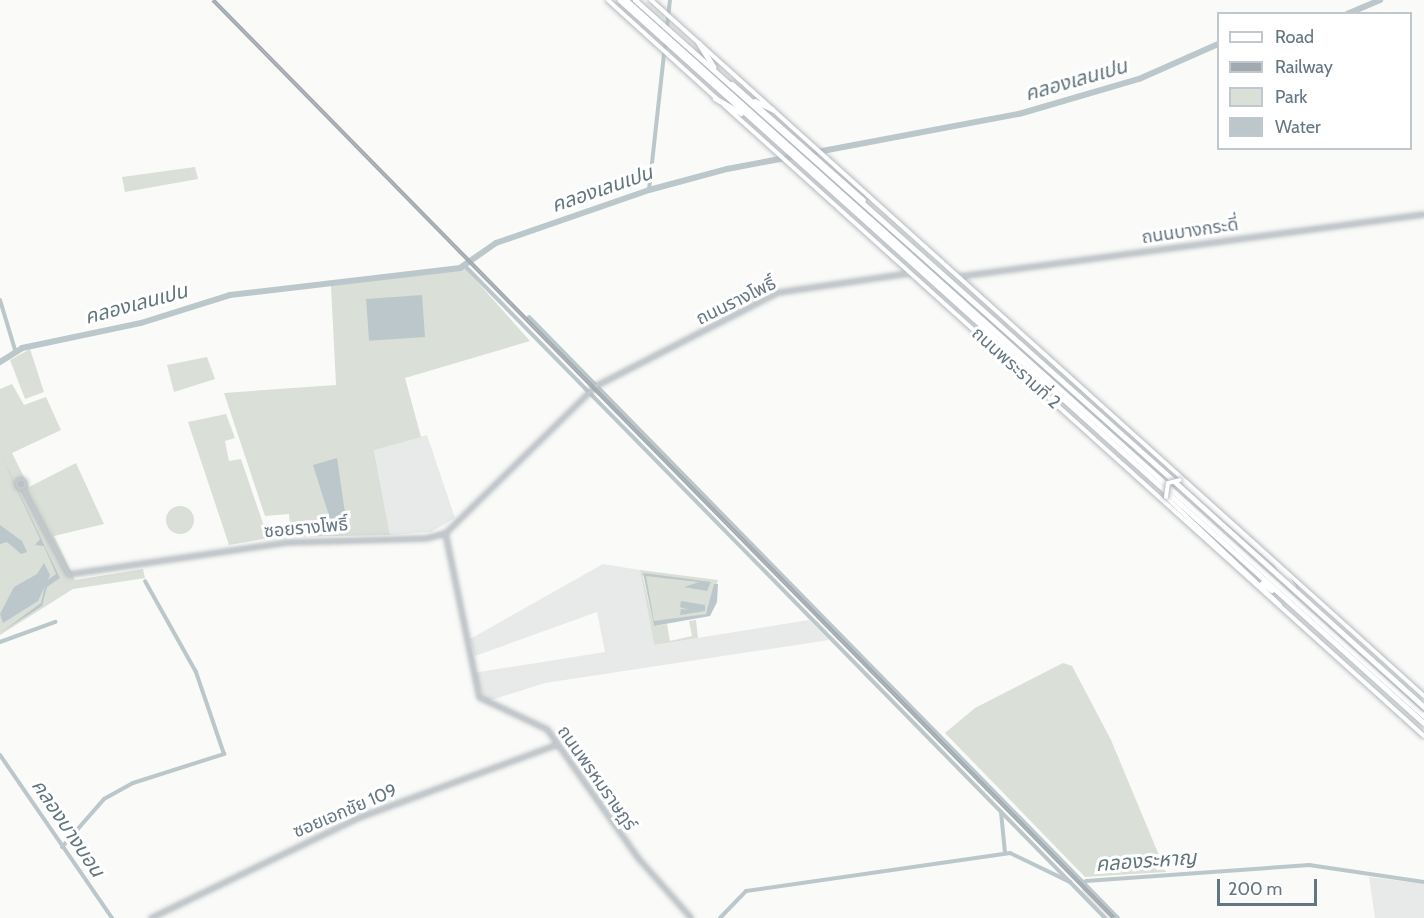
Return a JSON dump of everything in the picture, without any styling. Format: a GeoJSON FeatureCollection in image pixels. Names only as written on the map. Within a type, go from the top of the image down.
{"type":"FeatureCollection","features":[{"type":"Feature","properties":{"kind":"highway","name":"ถนนพระรามที่ 2"},"geometry":{"type":"LineString","coordinates":[[620,0],[1424,723]]}},
{"type":"Feature","properties":{"kind":"highway"},"geometry":{"type":"LineString","coordinates":[[626,0],[1424,716]]}},
{"type":"Feature","properties":{"kind":"highway","name":"ถนนพระรามที่ 2"},"geometry":{"type":"LineString","coordinates":[[637,0],[818,159],[1424,707]]}},
{"type":"Feature","properties":{"kind":"highway"},"geometry":{"type":"LineString","coordinates":[[637,0],[1424,707]]}},
{"type":"Feature","properties":{"kind":"highway"},"geometry":{"type":"LineString","coordinates":[[699,43],[714,67]]}},
{"type":"Feature","properties":{"kind":"highway"},"geometry":{"type":"LineString","coordinates":[[747,97],[772,109]]}},
{"type":"Feature","properties":{"kind":"highway"},"geometry":{"type":"LineString","coordinates":[[716,98],[778,143]]}},
{"type":"Feature","properties":{"kind":"highway"},"geometry":{"type":"LineString","coordinates":[[1278,566],[1301,596]]}},
{"type":"Feature","properties":{"kind":"highway"},"geometry":{"type":"LineString","coordinates":[[1262,583],[1293,606]]}},
{"type":"Feature","properties":{"kind":"main road","name":"ถนนพระรามที่ 2"},"geometry":{"type":"LineString","coordinates":[[608,0],[1424,736]]}},
{"type":"Feature","properties":{"kind":"main road","name":"ถนนพระรามที่ 2"},"geometry":{"type":"LineString","coordinates":[[651,0],[1308,589],[1424,696]]}},
{"type":"Feature","properties":{"kind":"main road"},"geometry":{"type":"LineString","coordinates":[[1288,615],[1262,583],[1166,497],[1168,483],[1180,480],[1278,566],[1308,589]]}},
{"type":"Feature","properties":{"kind":"street","name":"ถนนบางกระดี่"},"geometry":{"type":"LineString","coordinates":[[959,276],[1424,214]]}},
{"type":"Feature","properties":{"kind":"street","name":"ถนนรางโพธิ์"},"geometry":{"type":"LineString","coordinates":[[445,533],[597,385],[778,292],[909,273]]}},
{"type":"Feature","properties":{"kind":"street","name":"ซอยรางโพธิ์"},"geometry":{"type":"LineString","coordinates":[[23,489],[68,574],[287,542],[406,541],[445,533]]}},
{"type":"Feature","properties":{"kind":"street","name":"ถนนพรหมราษฎร์"},"geometry":{"type":"LineString","coordinates":[[445,533],[476,692],[488,705],[540,723],[638,858],[691,918]]}},
{"type":"Feature","properties":{"kind":"street","name":"ซอยเอกชัย 109"},"geometry":{"type":"LineString","coordinates":[[150,918],[359,817],[557,744]]}},
{"type":"Feature","properties":{"kind":"shaded area"},"geometry":{"type":"Polygon","coordinates":[[[427,435],[455,518],[431,532],[390,535],[374,449],[427,435]]]}},
{"type":"Feature","properties":{"kind":"shaded area"},"geometry":{"type":"Polygon","coordinates":[[[603,564],[640,570],[654,645],[809,620],[829,640],[545,683],[488,701],[484,698],[473,673],[605,652],[597,612],[475,656],[470,639],[603,564]]]}},
{"type":"Feature","properties":{"kind":"shaded area"},"geometry":{"type":"Polygon","coordinates":[[[1369,877],[1424,884],[1424,918],[1375,918],[1369,877]]]}},
{"type":"Feature","properties":{"kind":"shaded area"},"geometry":{"type":"Polygon","coordinates":[[[1082,883],[1115,918],[1106,918],[1082,894],[1082,883]]]}},
{"type":"Feature","properties":{"kind":"green space"},"geometry":{"type":"Polygon","coordinates":[[[195,167],[198,179],[125,192],[122,177],[195,167]]]}},
{"type":"Feature","properties":{"kind":"green space"},"geometry":{"type":"Polygon","coordinates":[[[465,268],[530,341],[405,378],[421,437],[374,450],[390,535],[291,537],[289,514],[265,516],[224,393],[336,385],[331,286],[465,268]]]}},
{"type":"Feature","properties":{"kind":"green space"},"geometry":{"type":"Polygon","coordinates":[[[30,349],[44,392],[25,399],[10,360],[30,349]]]}},
{"type":"Feature","properties":{"kind":"green space"},"geometry":{"type":"Polygon","coordinates":[[[207,357],[215,379],[174,392],[167,365],[207,357]]]}},
{"type":"Feature","properties":{"kind":"green space"},"geometry":{"type":"Polygon","coordinates":[[[12,384],[24,405],[46,397],[61,430],[12,453],[29,487],[76,463],[104,524],[54,536],[75,580],[143,569],[145,578],[73,589],[0,635],[0,389],[12,384]]]}},
{"type":"Feature","properties":{"kind":"green space"},"geometry":{"type":"Polygon","coordinates":[[[226,414],[235,438],[225,441],[229,461],[241,459],[268,538],[229,545],[188,422],[226,414]]]}},
{"type":"Feature","properties":{"kind":"green space"},"geometry":{"type":"Polygon","coordinates":[[[180,506],[190,510],[194,520],[190,530],[180,534],[170,530],[166,520],[170,510],[180,506]]]}},
{"type":"Feature","properties":{"kind":"green space"},"geometry":{"type":"Polygon","coordinates":[[[640,570],[718,580],[706,614],[654,622],[645,576],[653,576],[644,573],[654,626],[667,624],[670,641],[692,636],[689,621],[696,620],[698,638],[654,645],[640,570]]]}},
{"type":"Feature","properties":{"kind":"green space"},"geometry":{"type":"Polygon","coordinates":[[[1063,663],[1072,666],[1111,740],[1166,872],[1085,877],[945,733],[975,708],[1063,663]]]}},
{"type":"Feature","properties":{"kind":"water"},"geometry":{"type":"Polygon","coordinates":[[[422,295],[425,337],[369,341],[366,299],[422,295]]]}},
{"type":"Feature","properties":{"kind":"water"},"geometry":{"type":"Polygon","coordinates":[[[0,453],[60,578],[47,587],[42,606],[0,633],[41,603],[46,581],[56,574],[44,546],[35,545],[40,539],[0,453]]]}},
{"type":"Feature","properties":{"kind":"water"},"geometry":{"type":"Polygon","coordinates":[[[337,458],[346,520],[331,522],[313,465],[337,458]]]}},
{"type":"Feature","properties":{"kind":"water"},"geometry":{"type":"Polygon","coordinates":[[[0,525],[22,541],[27,552],[21,554],[7,542],[0,544],[0,525]]]}},
{"type":"Feature","properties":{"kind":"water"},"geometry":{"type":"Polygon","coordinates":[[[44,563],[50,575],[38,601],[3,623],[0,614],[14,587],[37,574],[44,563]]]}},
{"type":"Feature","properties":{"kind":"water"},"geometry":{"type":"Polygon","coordinates":[[[643,573],[711,582],[707,591],[684,587],[699,582],[646,576],[654,621],[706,614],[714,584],[718,584],[717,602],[710,616],[654,626],[643,573]]]}},
{"type":"Feature","properties":{"kind":"water"},"geometry":{"type":"Polygon","coordinates":[[[681,601],[705,605],[705,611],[680,615],[681,609],[689,610],[680,607],[681,601]]]}},
{"type":"Feature","properties":{"kind":"waterway"},"geometry":{"type":"LineString","coordinates":[[649,190],[670,0]]}},
{"type":"Feature","properties":{"kind":"waterway","name":"คลองเลนเปน"},"geometry":{"type":"LineString","coordinates":[[1352,12],[1380,0]]}},
{"type":"Feature","properties":{"kind":"waterway","name":"คลองเลนเปน"},"geometry":{"type":"LineString","coordinates":[[0,362],[22,348],[141,323],[230,295],[460,268],[496,243],[649,190],[727,169],[1019,114],[1139,79],[1217,44]]}},
{"type":"Feature","properties":{"kind":"waterway"},"geometry":{"type":"LineString","coordinates":[[464,265],[1070,882]]}},
{"type":"Feature","properties":{"kind":"waterway"},"geometry":{"type":"LineString","coordinates":[[0,300],[16,353]]}},
{"type":"Feature","properties":{"kind":"waterway"},"geometry":{"type":"LineString","coordinates":[[529,317],[1118,918]]}},
{"type":"Feature","properties":{"kind":"waterway"},"geometry":{"type":"LineString","coordinates":[[62,847],[104,799],[133,783],[224,754],[196,672],[145,581]]}},
{"type":"Feature","properties":{"kind":"waterway"},"geometry":{"type":"LineString","coordinates":[[0,642],[55,622]]}},
{"type":"Feature","properties":{"kind":"waterway","name":"คลองบางบอน"},"geometry":{"type":"LineString","coordinates":[[0,755],[112,918]]}},
{"type":"Feature","properties":{"kind":"waterway"},"geometry":{"type":"LineString","coordinates":[[1001,812],[1005,853]]}},
{"type":"Feature","properties":{"kind":"waterway"},"geometry":{"type":"LineString","coordinates":[[720,918],[746,891],[1010,853],[1070,882],[1105,918]]}},
{"type":"Feature","properties":{"kind":"waterway","name":"คลองระหาญ"},"geometry":{"type":"LineString","coordinates":[[1086,881],[1309,865],[1424,882]]}},
{"type":"Feature","properties":{"kind":"railway"},"geometry":{"type":"LineString","coordinates":[[213,0],[1114,918]]}}]}
